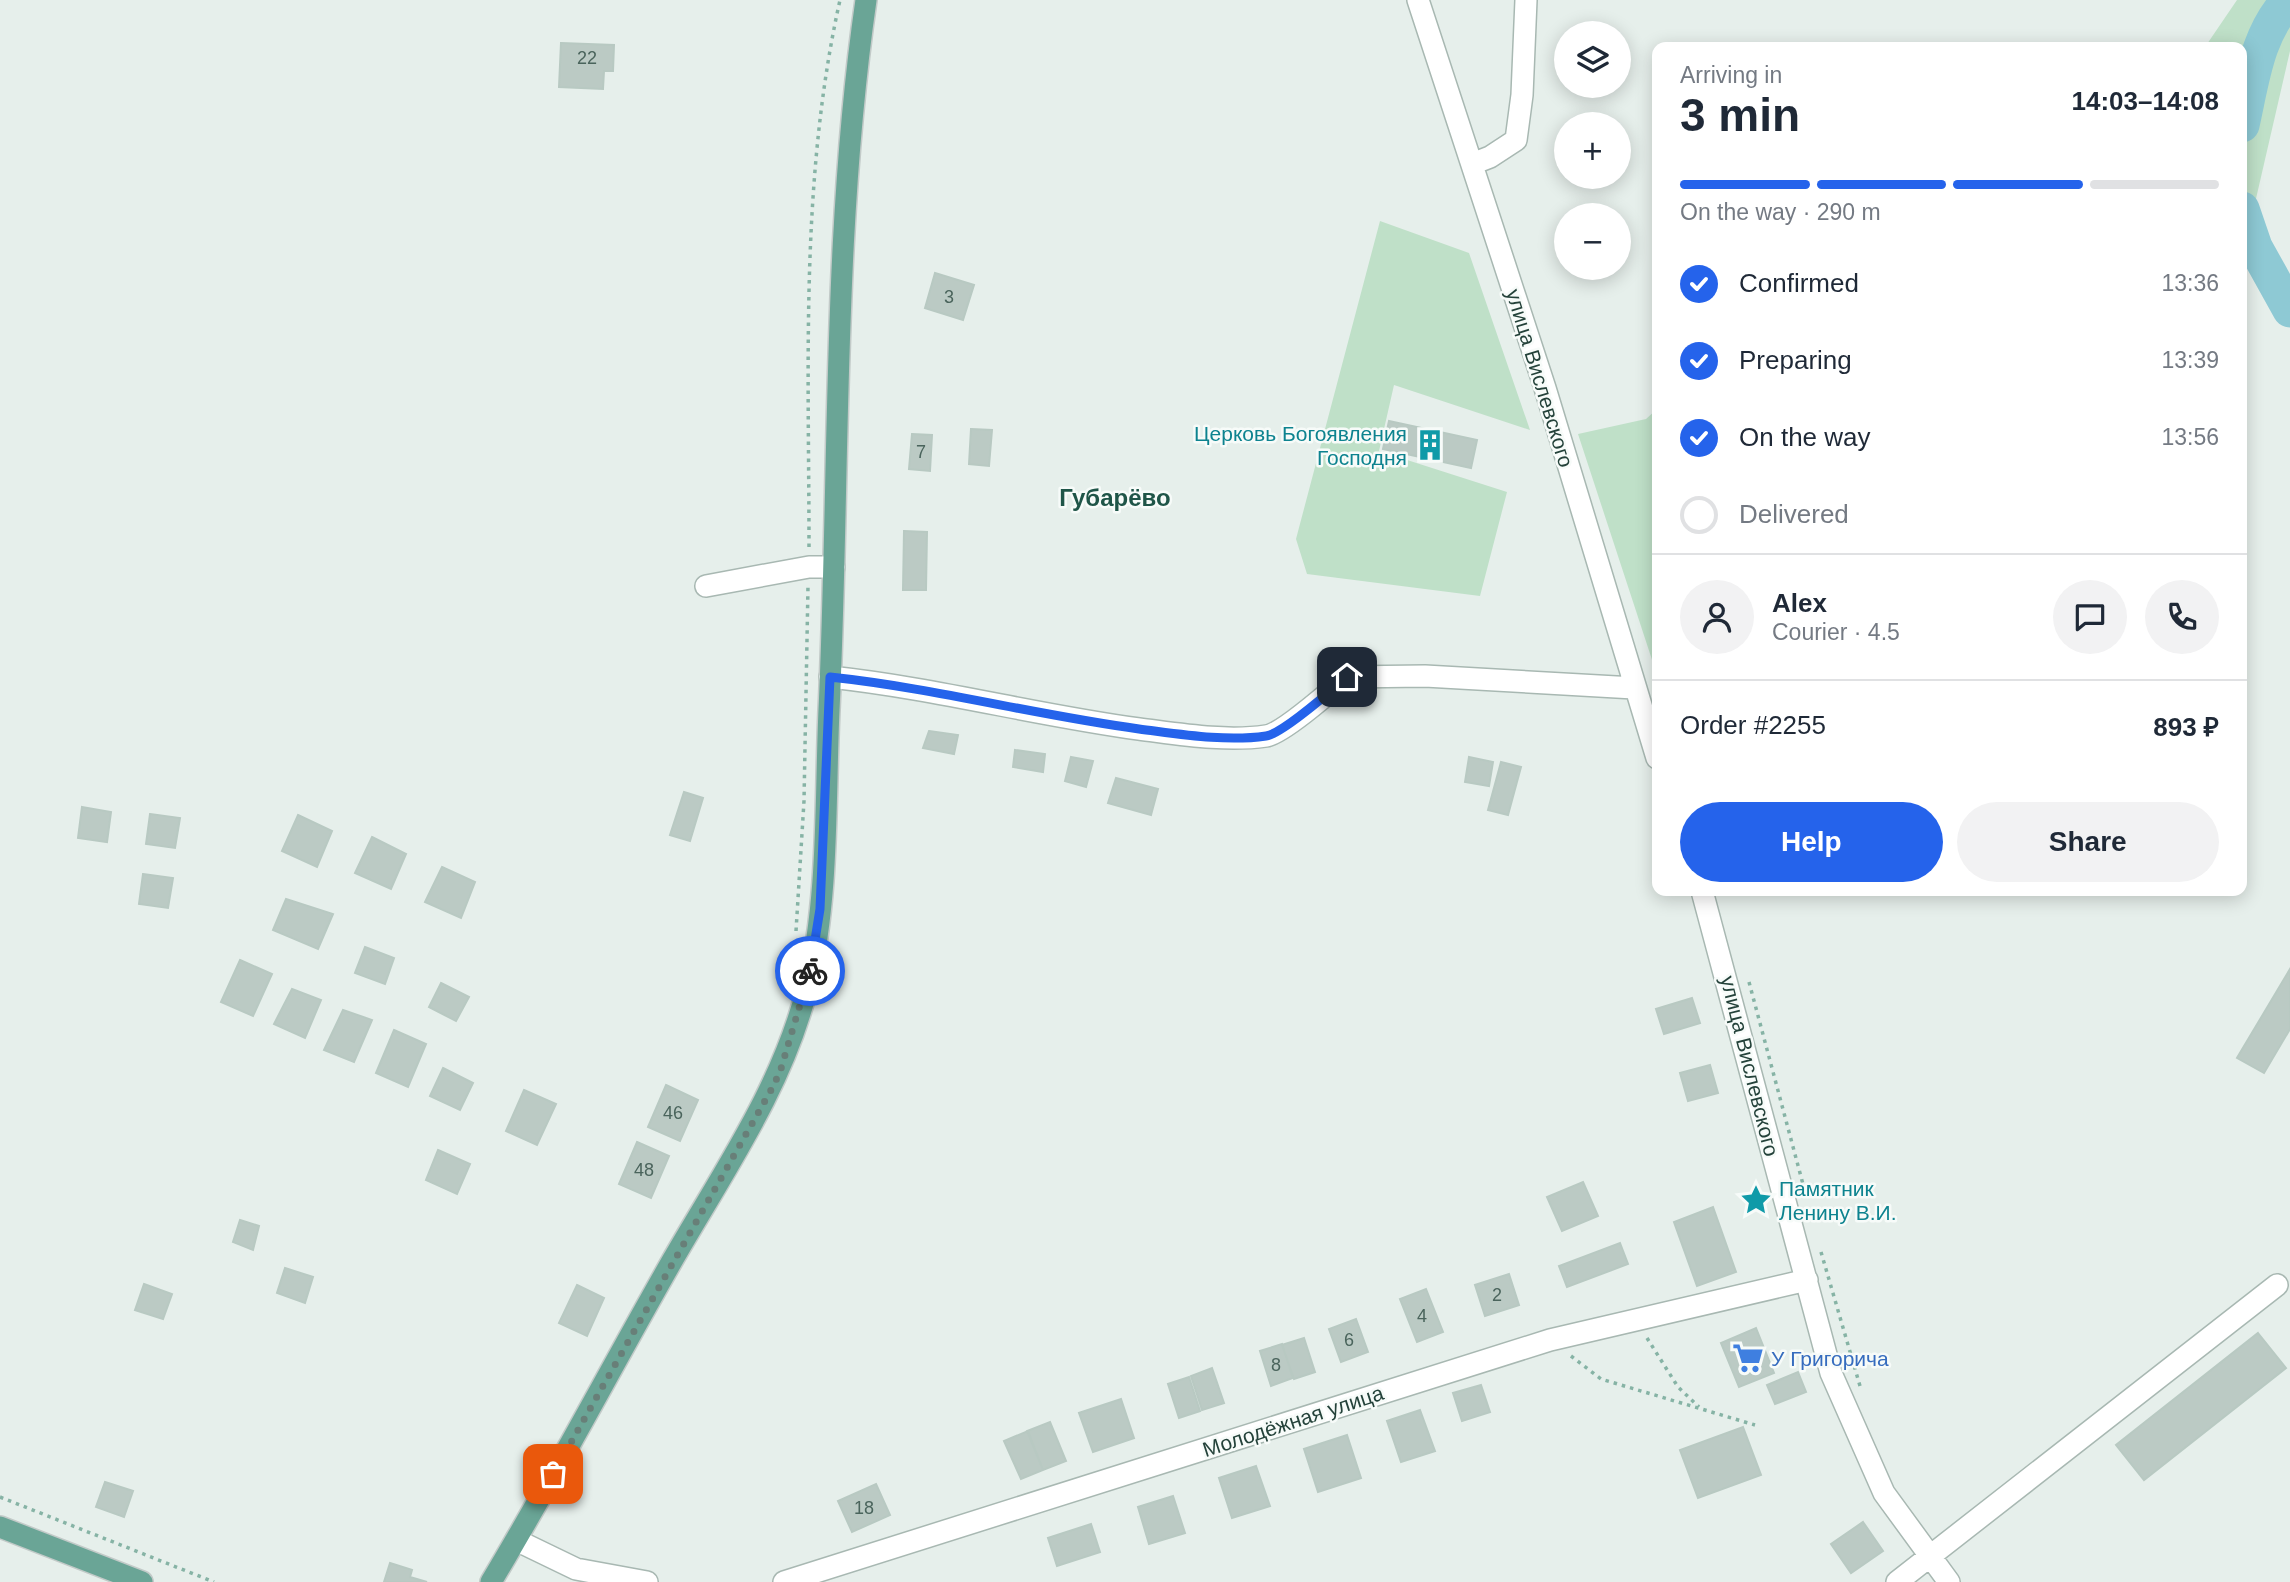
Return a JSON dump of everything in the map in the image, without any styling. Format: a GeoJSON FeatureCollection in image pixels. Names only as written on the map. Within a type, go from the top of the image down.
{"type":"FeatureCollection","features":[{"type":"Feature","properties":{"kind":"main road"},"geometry":{"type":"LineString","coordinates":[[491,1582],[673,1259],[750,1131],[780,1072],[808,985],[820,909],[834,567],[841,261],[855,73],[866,0]]}},
{"type":"Feature","properties":{"kind":"main road"},"geometry":{"type":"LineString","coordinates":[[0,1527],[142,1582]]}},
{"type":"Feature","properties":{"kind":"street","name":"улица Вислевского"},"geometry":{"type":"LineString","coordinates":[[1418,0],[1545,388],[1652,743]]}},
{"type":"Feature","properties":{"kind":"street"},"geometry":{"type":"LineString","coordinates":[[1472,164],[1490,157],[1516,139],[1522,95],[1526,0]]}},
{"type":"Feature","properties":{"kind":"street"},"geometry":{"type":"LineString","coordinates":[[706,586],[809,567],[834,567]]}},
{"type":"Feature","properties":{"kind":"street"},"geometry":{"type":"LineString","coordinates":[[830,677],[887,683],[1093,722],[1186,735],[1268,736],[1319,701],[1347,677],[1425,677],[1634,688]]}},
{"type":"Feature","properties":{"kind":"street","name":"улица Вислевского"},"geometry":{"type":"LineString","coordinates":[[1703,896],[1831,1373],[1884,1493],[1950,1582]]}},
{"type":"Feature","properties":{"kind":"street","name":"Молодёжная улица"},"geometry":{"type":"LineString","coordinates":[[784,1582],[1550,1340],[1807,1280]]}},
{"type":"Feature","properties":{"kind":"street"},"geometry":{"type":"LineString","coordinates":[[1897,1582],[2277,1285]]}},
{"type":"Feature","properties":{"kind":"street"},"geometry":{"type":"LineString","coordinates":[[516,1540],[583,1576],[647,1582]]}},
{"type":"Feature","properties":{"kind":"path"},"geometry":{"type":"LineString","coordinates":[[795,937],[804,801],[809,567],[810,250],[819,141],[840,0]]}},
{"type":"Feature","properties":{"kind":"path"},"geometry":{"type":"LineString","coordinates":[[1748,979],[1804,1189]]}},
{"type":"Feature","properties":{"kind":"path"},"geometry":{"type":"LineString","coordinates":[[1818,1242],[1863,1396]]}},
{"type":"Feature","properties":{"kind":"path"},"geometry":{"type":"LineString","coordinates":[[1634,1319],[1678,1387],[1700,1408]]}},
{"type":"Feature","properties":{"kind":"path"},"geometry":{"type":"LineString","coordinates":[[1550,1340],[1601,1379],[1755,1425]]}},
{"type":"Feature","properties":{"kind":"path"},"geometry":{"type":"LineString","coordinates":[[0,1497],[214,1582]]}},
{"type":"Feature","properties":{"kind":"green space"},"geometry":{"type":"Polygon","coordinates":[[[2237,0],[2290,0],[2290,51],[2249,229],[2247,42],[2208,42],[2237,0]]]}},
{"type":"Feature","properties":{"kind":"green space"},"geometry":{"type":"Polygon","coordinates":[[[1380,221],[1469,253],[1530,430],[1394,385],[1379,451],[1507,492],[1480,596],[1307,574],[1296,539],[1380,221]]]}},
{"type":"Feature","properties":{"kind":"green space"},"geometry":{"type":"Polygon","coordinates":[[[1652,414],[1652,660],[1578,434],[1646,419],[1652,414]]]}},
{"type":"Feature","properties":{"kind":"building"},"geometry":{"type":"Polygon","coordinates":[[[561,43],[614,45],[613,71],[604,71],[603,89],[559,87],[561,43]]]}},
{"type":"Feature","properties":{"kind":"building"},"geometry":{"type":"Polygon","coordinates":[[[935,273],[974,285],[963,320],[925,308],[935,273]]]}},
{"type":"Feature","properties":{"kind":"building","name":"Церковь Богоявления Господня"},"geometry":{"type":"Polygon","coordinates":[[[1389,421],[1477,440],[1471,468],[1383,449],[1389,421]]]}},
{"type":"Feature","properties":{"kind":"building"},"geometry":{"type":"Polygon","coordinates":[[[971,429],[992,430],[989,466],[969,464],[971,429]]]}},
{"type":"Feature","properties":{"kind":"building"},"geometry":{"type":"Polygon","coordinates":[[[912,434],[932,435],[930,471],[909,469],[912,434]]]}},
{"type":"Feature","properties":{"kind":"building"},"geometry":{"type":"Polygon","coordinates":[[[904,531],[927,532],[926,590],[903,590],[904,531]]]}},
{"type":"Feature","properties":{"kind":"building"},"geometry":{"type":"Polygon","coordinates":[[[929,731],[958,735],[954,754],[923,748],[929,731]]]}},
{"type":"Feature","properties":{"kind":"building"},"geometry":{"type":"Polygon","coordinates":[[[1015,750],[1045,754],[1043,772],[1013,767],[1015,750]]]}},
{"type":"Feature","properties":{"kind":"building"},"geometry":{"type":"Polygon","coordinates":[[[1071,757],[1093,761],[1086,787],[1065,781],[1071,757]]]}},
{"type":"Feature","properties":{"kind":"building"},"geometry":{"type":"Polygon","coordinates":[[[1469,757],[1493,762],[1489,786],[1465,782],[1469,757]]]}},
{"type":"Feature","properties":{"kind":"building"},"geometry":{"type":"Polygon","coordinates":[[[1501,762],[1521,767],[1508,815],[1488,810],[1501,762]]]}},
{"type":"Feature","properties":{"kind":"building"},"geometry":{"type":"Polygon","coordinates":[[[1116,778],[1158,789],[1151,815],[1108,803],[1116,778]]]}},
{"type":"Feature","properties":{"kind":"building"},"geometry":{"type":"Polygon","coordinates":[[[684,792],[703,798],[690,841],[670,835],[684,792]]]}},
{"type":"Feature","properties":{"kind":"building"},"geometry":{"type":"Polygon","coordinates":[[[82,807],[111,812],[107,842],[78,838],[82,807]]]}},
{"type":"Feature","properties":{"kind":"building"},"geometry":{"type":"Polygon","coordinates":[[[150,814],[180,818],[175,848],[146,844],[150,814]]]}},
{"type":"Feature","properties":{"kind":"building"},"geometry":{"type":"Polygon","coordinates":[[[298,815],[332,831],[317,867],[282,851],[298,815]]]}},
{"type":"Feature","properties":{"kind":"building"},"geometry":{"type":"Polygon","coordinates":[[[372,837],[406,854],[391,889],[355,873],[372,837]]]}},
{"type":"Feature","properties":{"kind":"building"},"geometry":{"type":"Polygon","coordinates":[[[442,867],[475,882],[461,918],[425,902],[442,867]]]}},
{"type":"Feature","properties":{"kind":"building"},"geometry":{"type":"Polygon","coordinates":[[[143,874],[173,878],[168,908],[139,904],[143,874]]]}},
{"type":"Feature","properties":{"kind":"building"},"geometry":{"type":"Polygon","coordinates":[[[286,899],[333,914],[318,949],[273,930],[286,899]]]}},
{"type":"Feature","properties":{"kind":"building"},"geometry":{"type":"Polygon","coordinates":[[[365,947],[394,958],[385,984],[355,973],[365,947]]]}},
{"type":"Feature","properties":{"kind":"building"},"geometry":{"type":"Polygon","coordinates":[[[240,960],[272,974],[253,1016],[221,1002],[240,960]]]}},
{"type":"Feature","properties":{"kind":"building"},"geometry":{"type":"Polygon","coordinates":[[[2290,969],[2290,1029],[2264,1073],[2237,1058],[2290,969]]]}},
{"type":"Feature","properties":{"kind":"building"},"geometry":{"type":"Polygon","coordinates":[[[441,983],[469,997],[456,1021],[429,1007],[441,983]]]}},
{"type":"Feature","properties":{"kind":"building"},"geometry":{"type":"Polygon","coordinates":[[[292,989],[321,1000],[305,1038],[274,1024],[292,989]]]}},
{"type":"Feature","properties":{"kind":"building"},"geometry":{"type":"Polygon","coordinates":[[[1692,998],[1700,1023],[1664,1034],[1656,1009],[1692,998]]]}},
{"type":"Feature","properties":{"kind":"building"},"geometry":{"type":"Polygon","coordinates":[[[343,1010],[372,1020],[354,1062],[324,1050],[343,1010]]]}},
{"type":"Feature","properties":{"kind":"building"},"geometry":{"type":"Polygon","coordinates":[[[394,1030],[426,1044],[408,1087],[376,1073],[394,1030]]]}},
{"type":"Feature","properties":{"kind":"building"},"geometry":{"type":"Polygon","coordinates":[[[1710,1065],[1718,1093],[1688,1101],[1680,1073],[1710,1065]]]}},
{"type":"Feature","properties":{"kind":"building"},"geometry":{"type":"Polygon","coordinates":[[[443,1068],[473,1083],[460,1110],[430,1096],[443,1068]]]}},
{"type":"Feature","properties":{"kind":"building"},"geometry":{"type":"Polygon","coordinates":[[[666,1085],[698,1100],[680,1141],[648,1127],[666,1085]]]}},
{"type":"Feature","properties":{"kind":"building"},"geometry":{"type":"Polygon","coordinates":[[[524,1090],[556,1104],[537,1145],[506,1131],[524,1090]]]}},
{"type":"Feature","properties":{"kind":"building"},"geometry":{"type":"Polygon","coordinates":[[[637,1142],[669,1156],[651,1198],[619,1184],[637,1142]]]}},
{"type":"Feature","properties":{"kind":"building"},"geometry":{"type":"Polygon","coordinates":[[[438,1150],[470,1164],[457,1194],[426,1180],[438,1150]]]}},
{"type":"Feature","properties":{"kind":"building"},"geometry":{"type":"Polygon","coordinates":[[[1583,1182],[1598,1216],[1562,1231],[1547,1197],[1583,1182]]]}},
{"type":"Feature","properties":{"kind":"building"},"geometry":{"type":"Polygon","coordinates":[[[1713,1207],[1736,1272],[1697,1286],[1674,1222],[1713,1207]]]}},
{"type":"Feature","properties":{"kind":"building"},"geometry":{"type":"Polygon","coordinates":[[[240,1220],[259,1226],[253,1250],[233,1242],[240,1220]]]}},
{"type":"Feature","properties":{"kind":"building"},"geometry":{"type":"Polygon","coordinates":[[[1620,1243],[1628,1264],[1567,1287],[1559,1266],[1620,1243]]]}},
{"type":"Feature","properties":{"kind":"building"},"geometry":{"type":"Polygon","coordinates":[[[285,1268],[313,1277],[305,1303],[277,1293],[285,1268]]]}},
{"type":"Feature","properties":{"kind":"building"},"geometry":{"type":"Polygon","coordinates":[[[1509,1274],[1519,1305],[1485,1316],[1475,1285],[1509,1274]]]}},
{"type":"Feature","properties":{"kind":"building"},"geometry":{"type":"Polygon","coordinates":[[[144,1284],[172,1294],[163,1319],[135,1310],[144,1284]]]}},
{"type":"Feature","properties":{"kind":"building"},"geometry":{"type":"Polygon","coordinates":[[[577,1285],[604,1298],[587,1336],[559,1323],[577,1285]]]}},
{"type":"Feature","properties":{"kind":"building"},"geometry":{"type":"Polygon","coordinates":[[[1426,1289],[1443,1332],[1417,1342],[1400,1299],[1426,1289]]]}},
{"type":"Feature","properties":{"kind":"building"},"geometry":{"type":"Polygon","coordinates":[[[1356,1319],[1368,1352],[1341,1362],[1329,1329],[1356,1319]]]}},
{"type":"Feature","properties":{"kind":"building","name":"У Григорича"},"geometry":{"type":"Polygon","coordinates":[[[1756,1328],[1774,1373],[1739,1387],[1721,1343],[1756,1328]]]}},
{"type":"Feature","properties":{"kind":"building"},"geometry":{"type":"Polygon","coordinates":[[[2258,1333],[2286,1368],[2144,1480],[2116,1445],[2258,1333]]]}},
{"type":"Feature","properties":{"kind":"building"},"geometry":{"type":"Polygon","coordinates":[[[1304,1338],[1315,1372],[1294,1379],[1282,1345],[1304,1338]]]}},
{"type":"Feature","properties":{"kind":"building"},"geometry":{"type":"Polygon","coordinates":[[[1282,1344],[1293,1378],[1271,1386],[1260,1351],[1282,1344]]]}},
{"type":"Feature","properties":{"kind":"building"},"geometry":{"type":"Polygon","coordinates":[[[1212,1368],[1224,1403],[1202,1410],[1191,1376],[1212,1368]]]}},
{"type":"Feature","properties":{"kind":"building"},"geometry":{"type":"Polygon","coordinates":[[[1798,1372],[1806,1392],[1775,1404],[1767,1385],[1798,1372]]]}},
{"type":"Feature","properties":{"kind":"building"},"geometry":{"type":"Polygon","coordinates":[[[1189,1377],[1200,1411],[1179,1418],[1168,1384],[1189,1377]]]}},
{"type":"Feature","properties":{"kind":"building"},"geometry":{"type":"Polygon","coordinates":[[[1481,1385],[1490,1412],[1462,1421],[1453,1393],[1481,1385]]]}},
{"type":"Feature","properties":{"kind":"building"},"geometry":{"type":"Polygon","coordinates":[[[1121,1399],[1134,1438],[1093,1452],[1079,1413],[1121,1399]]]}},
{"type":"Feature","properties":{"kind":"building"},"geometry":{"type":"Polygon","coordinates":[[[1420,1410],[1435,1451],[1401,1462],[1387,1421],[1420,1410]]]}},
{"type":"Feature","properties":{"kind":"building"},"geometry":{"type":"Polygon","coordinates":[[[1050,1422],[1066,1461],[1043,1470],[1027,1431],[1050,1422]]]}},
{"type":"Feature","properties":{"kind":"building"},"geometry":{"type":"Polygon","coordinates":[[[1743,1427],[1761,1475],[1698,1498],[1680,1450],[1743,1427]]]}},
{"type":"Feature","properties":{"kind":"building"},"geometry":{"type":"Polygon","coordinates":[[[1028,1431],[1043,1470],[1021,1479],[1004,1441],[1028,1431]]]}},
{"type":"Feature","properties":{"kind":"building"},"geometry":{"type":"Polygon","coordinates":[[[1347,1435],[1361,1478],[1318,1492],[1304,1449],[1347,1435]]]}},
{"type":"Feature","properties":{"kind":"building"},"geometry":{"type":"Polygon","coordinates":[[[1256,1466],[1270,1506],[1232,1518],[1219,1478],[1256,1466]]]}},
{"type":"Feature","properties":{"kind":"building"},"geometry":{"type":"Polygon","coordinates":[[[105,1482],[133,1491],[124,1517],[96,1507],[105,1482]]]}},
{"type":"Feature","properties":{"kind":"building"},"geometry":{"type":"Polygon","coordinates":[[[876,1484],[890,1515],[852,1532],[838,1501],[876,1484]]]}},
{"type":"Feature","properties":{"kind":"building"},"geometry":{"type":"Polygon","coordinates":[[[1173,1496],[1185,1533],[1149,1544],[1138,1507],[1173,1496]]]}},
{"type":"Feature","properties":{"kind":"building"},"geometry":{"type":"Polygon","coordinates":[[[1863,1522],[1883,1551],[1851,1573],[1831,1544],[1863,1522]]]}},
{"type":"Feature","properties":{"kind":"building"},"geometry":{"type":"Polygon","coordinates":[[[1091,1524],[1100,1552],[1057,1566],[1048,1538],[1091,1524]]]}},
{"type":"Feature","properties":{"kind":"building"},"geometry":{"type":"Polygon","coordinates":[[[390,1563],[412,1570],[410,1577],[427,1582],[384,1582],[390,1563]]]}},
{"type":"Feature","properties":{"kind":"waterway"},"geometry":{"type":"LineString","coordinates":[[2247,102],[2263,42],[2278,13],[2289,0]]}},
{"type":"Feature","properties":{"kind":"waterway"},"geometry":{"type":"LineString","coordinates":[[2247,224],[2255,247],[2290,310]]}},
{"type":"Feature","properties":{"kind":"way so far"},"geometry":{"type":"LineString","coordinates":[[553,1474],[770,1092],[780,1072],[810,971]]}},
{"type":"Feature","properties":{"kind":"place","name":"Церковь Богоявления Господня"},"geometry":{"type":"Point","coordinates":[1430,445]}},
{"type":"Feature","properties":{"kind":"place","name":"Памятник Ленину В.И."},"geometry":{"type":"Point","coordinates":[1756,1200]}},
{"type":"Feature","properties":{"kind":"place","name":"У Григорича"},"geometry":{"type":"Point","coordinates":[1748,1358]}},
{"type":"Feature","properties":{"kind":"district","name":"Губарёво"},"geometry":{"type":"Point","coordinates":[1115,497]}},
{"type":"Feature","properties":{"kind":"route"},"geometry":{"type":"LineString","coordinates":[[810,971],[820,909],[830,677],[887,683],[1016,709],[1186,735],[1268,736],[1319,701],[1347,677]]}}]}
